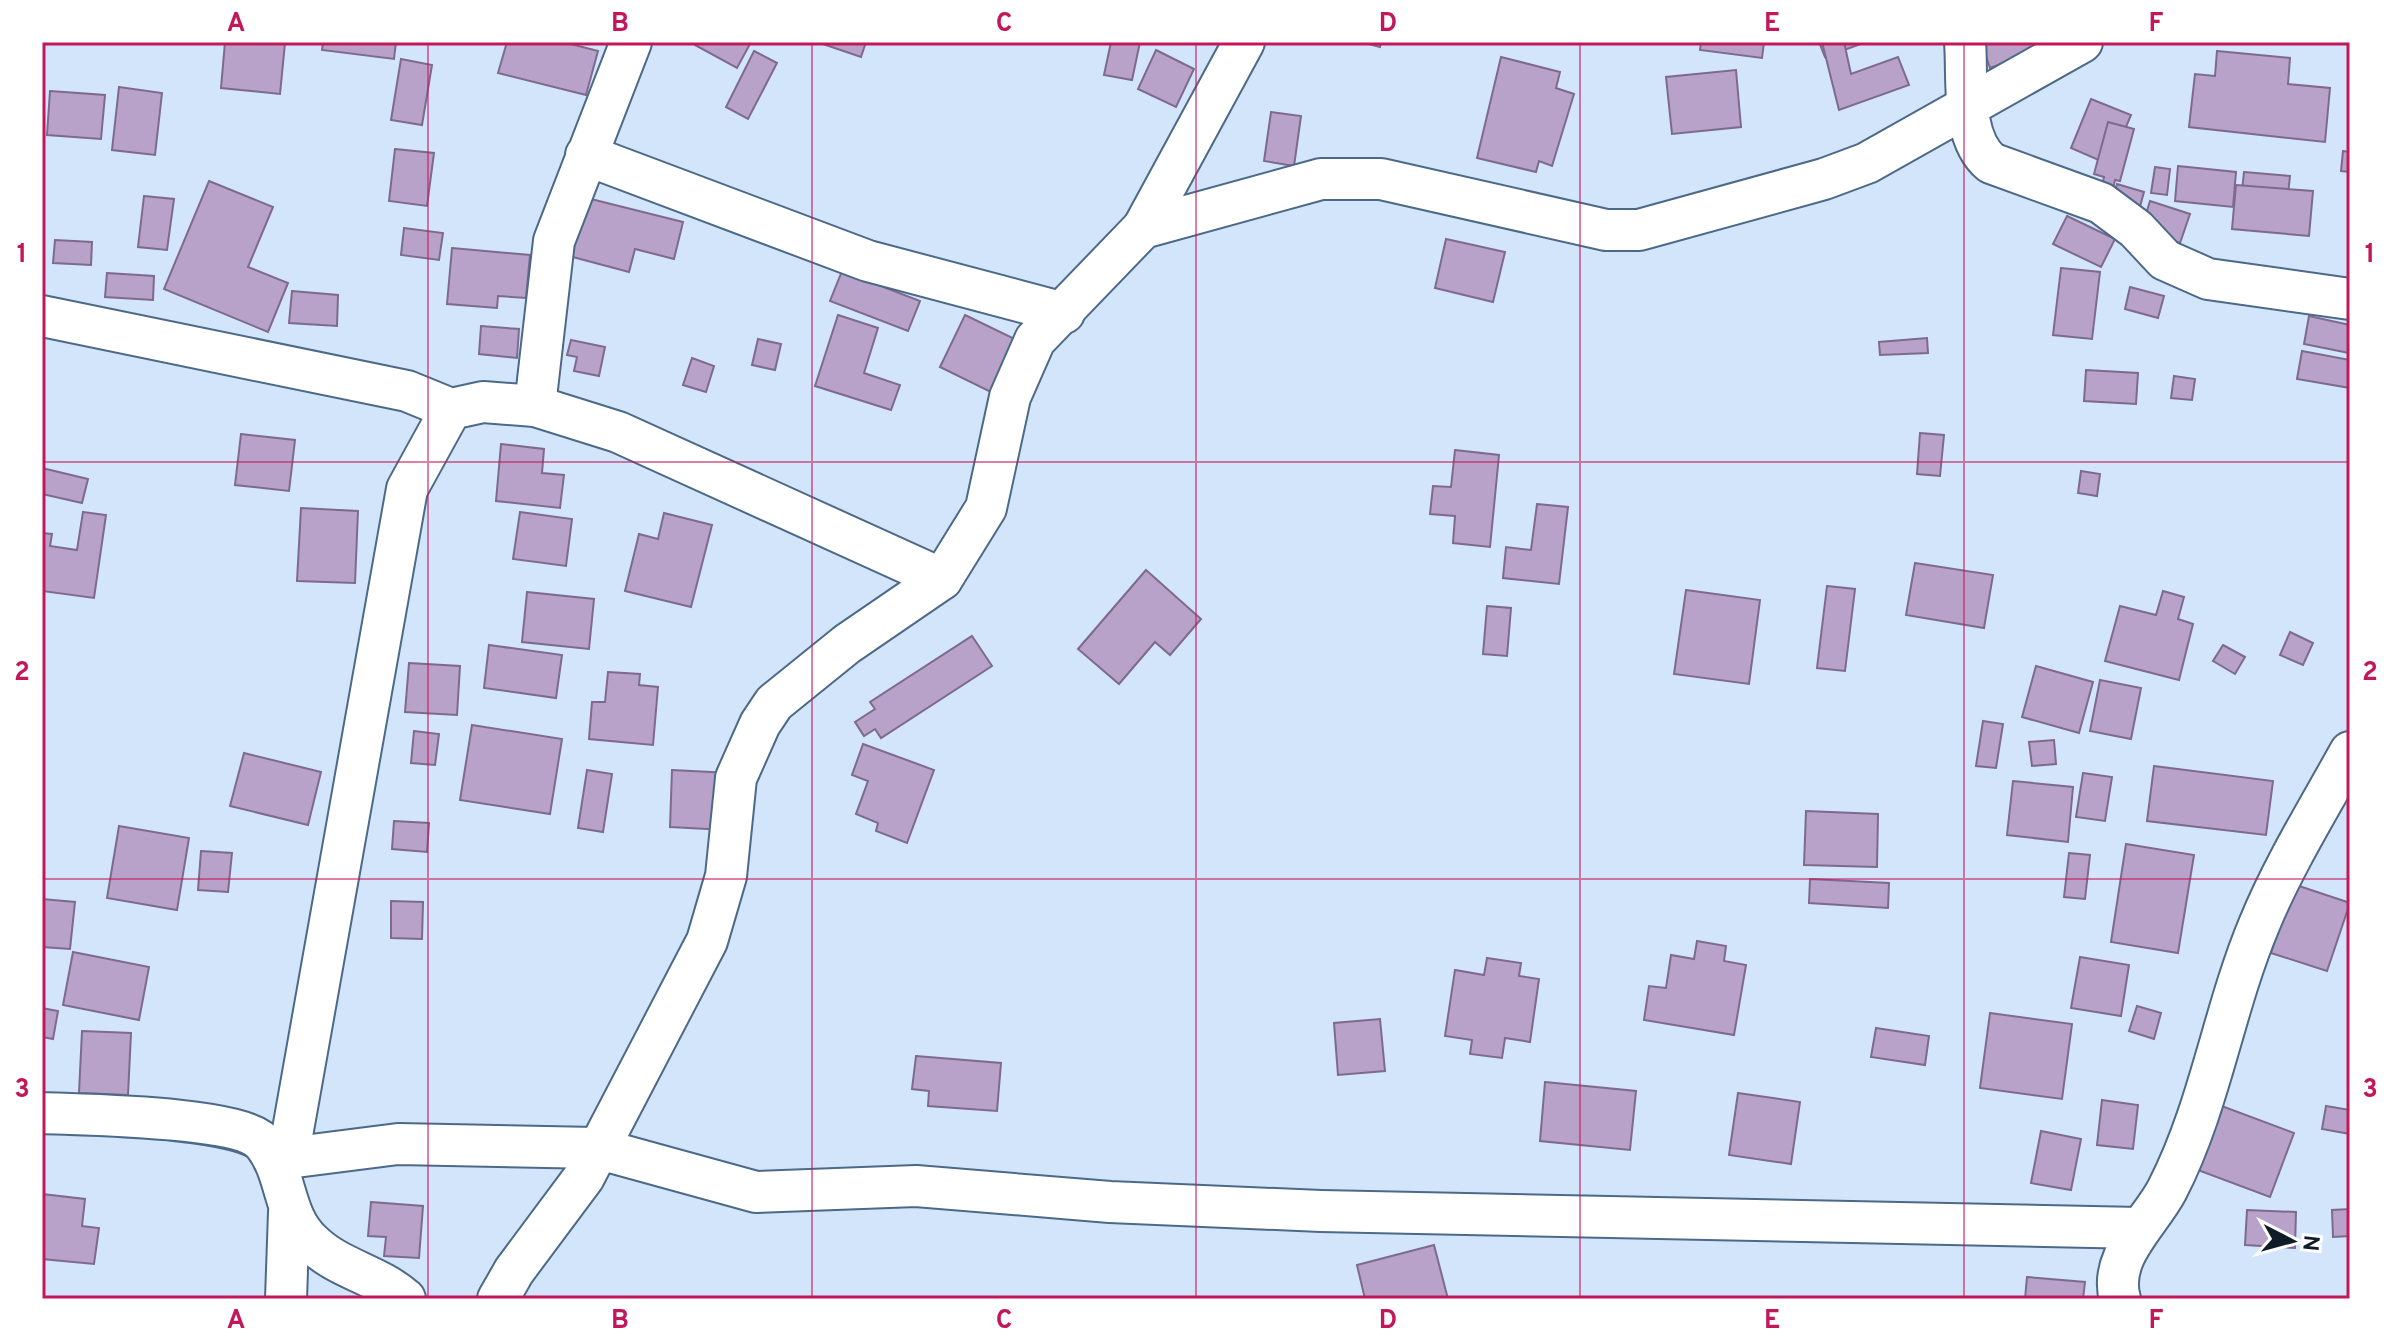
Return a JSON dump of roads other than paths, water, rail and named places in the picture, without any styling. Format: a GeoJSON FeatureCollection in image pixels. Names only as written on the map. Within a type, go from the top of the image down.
{"type":"FeatureCollection","features":[{"type":"Feature","properties":{"kind":"street"},"geometry":{"type":"LineString","coordinates":[[535,406],[549,266],[558,227],[631,42]]}},
{"type":"Feature","properties":{"kind":"street"},"geometry":{"type":"LineString","coordinates":[[498,1299],[514,1271],[584,1177],[596,1148],[707,941],[726,876],[736,778],[760,724],[774,703],[847,644],[942,579],[986,508],[1010,397],[1035,340],[1143,228],[1244,42]]}},
{"type":"Feature","properties":{"kind":"street"},"geometry":{"type":"LineString","coordinates":[[1965,42],[1968,105],[1977,144],[1981,154],[1991,163],[2101,203],[2136,229],[2165,260],[2208,279],[2350,299]]}},
{"type":"Feature","properties":{"kind":"street"},"geometry":{"type":"LineString","coordinates":[[1143,228],[1321,179],[1381,179],[1606,230],[1639,230],[1824,179],[1867,163],[2082,42]]}},
{"type":"Feature","properties":{"kind":"street"},"geometry":{"type":"LineString","coordinates":[[586,155],[868,261],[1064,313]]}},
{"type":"Feature","properties":{"kind":"street"},"geometry":{"type":"LineString","coordinates":[[42,316],[407,391],[451,409],[483,402],[535,406],[618,432],[942,579]]}},
{"type":"Feature","properties":{"kind":"street"},"geometry":{"type":"LineString","coordinates":[[286,1299],[289,1212],[283,1163],[407,489],[451,409]]}},
{"type":"Feature","properties":{"kind":"street"},"geometry":{"type":"LineString","coordinates":[[2120,1299],[2117,1291],[2123,1258],[2166,1192],[2191,1131],[2259,925],[2350,752]]}},
{"type":"Feature","properties":{"kind":"street"},"geometry":{"type":"LineString","coordinates":[[42,1113],[221,1126],[263,1141],[283,1163]]}},
{"type":"Feature","properties":{"kind":"street"},"geometry":{"type":"LineString","coordinates":[[283,1163],[398,1144],[596,1148],[756,1192],[916,1186],[1110,1202],[1321,1211],[2140,1228]]}},
{"type":"Feature","properties":{"kind":"street"},"geometry":{"type":"LineString","coordinates":[[289,1212],[297,1228],[332,1259],[385,1283],[405,1299]]}}]}
